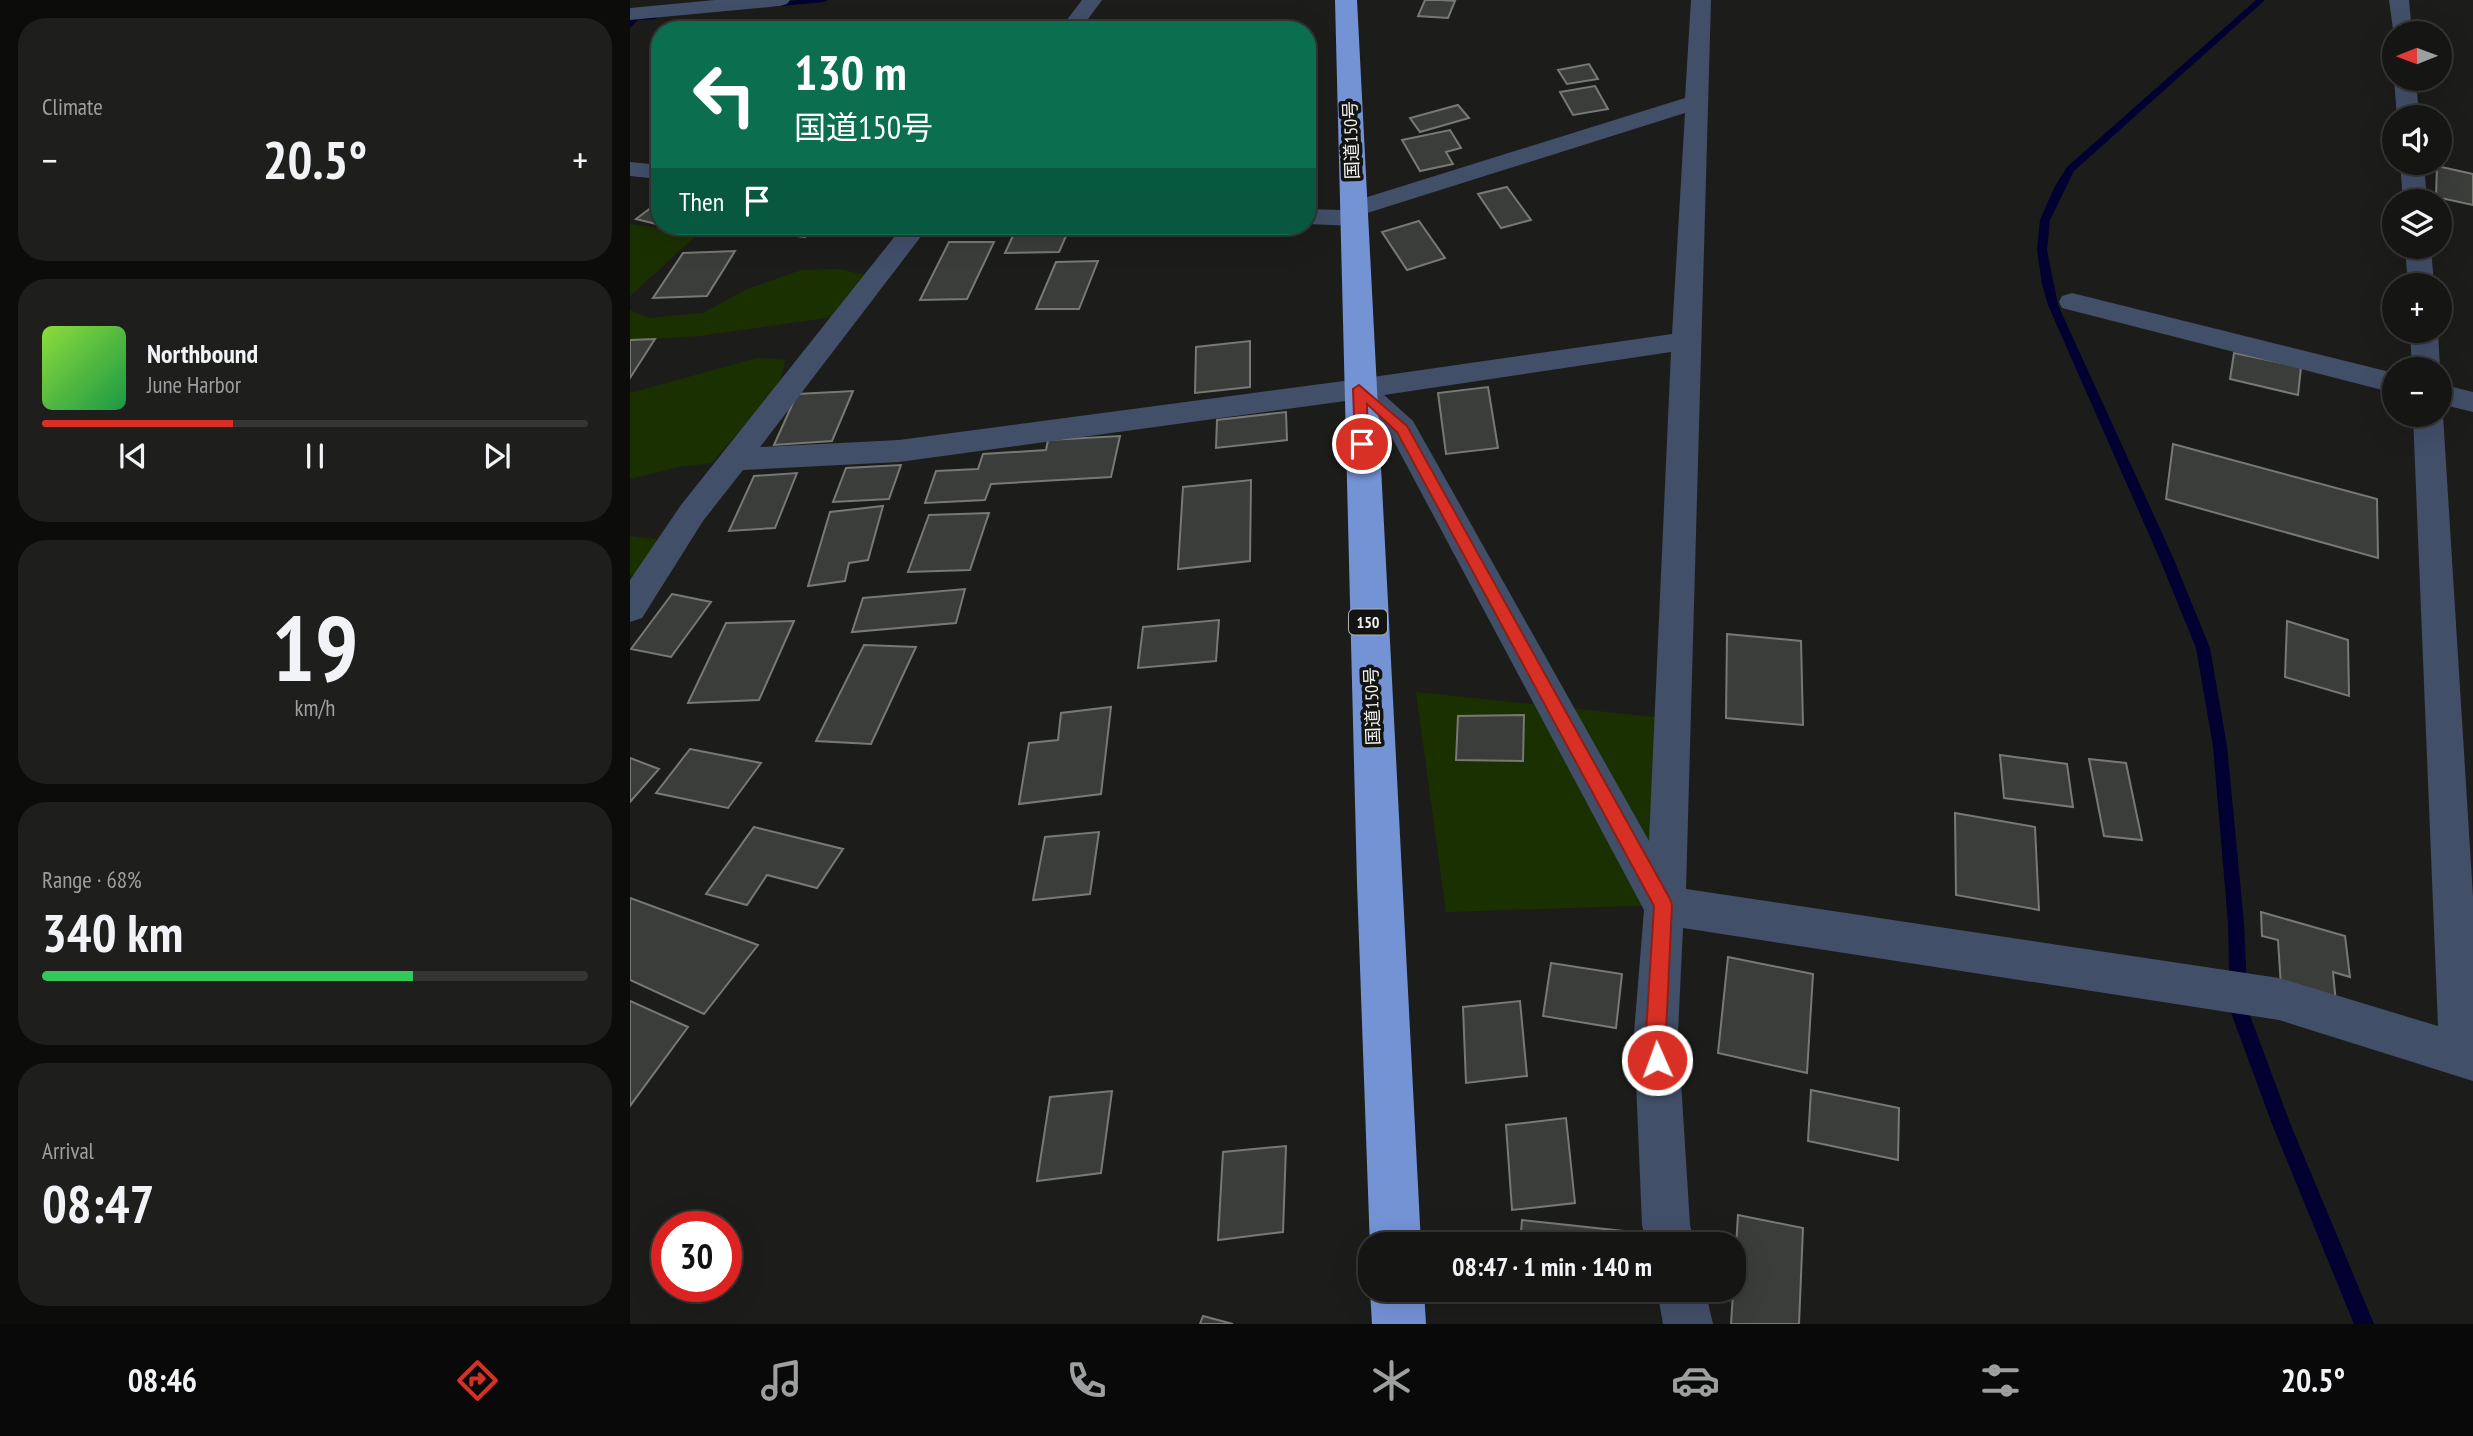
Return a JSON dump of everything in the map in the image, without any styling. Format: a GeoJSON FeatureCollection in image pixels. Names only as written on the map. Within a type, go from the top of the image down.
{"type":"FeatureCollection","features":[{"type":"Feature","properties":{"kind":"highway","name":"国道150号"},"geometry":{"type":"LineString","coordinates":[[1346,0],[1359,389],[1394,1232]]}},
{"type":"Feature","properties":{"kind":"highway"},"geometry":{"type":"LineString","coordinates":[[1398,1302],[1399,1324]]}},
{"type":"Feature","properties":{"kind":"street"},"geometry":{"type":"LineString","coordinates":[[630,15],[780,0]]}},
{"type":"Feature","properties":{"kind":"street"},"geometry":{"type":"LineString","coordinates":[[1076,21],[1092,0]]}},
{"type":"Feature","properties":{"kind":"street"},"geometry":{"type":"LineString","coordinates":[[1668,1232],[1656,1033],[1670,820],[1686,341],[1701,0]]}},
{"type":"Feature","properties":{"kind":"street"},"geometry":{"type":"LineString","coordinates":[[2399,0],[2401,21]]}},
{"type":"Feature","properties":{"kind":"street"},"geometry":{"type":"LineString","coordinates":[[1316,216],[1354,214],[1696,102]]}},
{"type":"Feature","properties":{"kind":"street"},"geometry":{"type":"LineString","coordinates":[[630,169],[651,171]]}},
{"type":"Feature","properties":{"kind":"street"},"geometry":{"type":"LineString","coordinates":[[630,608],[692,513],[909,235]]}},
{"type":"Feature","properties":{"kind":"street"},"geometry":{"type":"LineString","coordinates":[[2072,302],[2382,380]]}},
{"type":"Feature","properties":{"kind":"street"},"geometry":{"type":"LineString","coordinates":[[733,460],[899,451],[1359,389],[1686,341]]}},
{"type":"Feature","properties":{"kind":"street"},"geometry":{"type":"LineString","coordinates":[[1359,389],[1402,429],[1663,905]]}},
{"type":"Feature","properties":{"kind":"street"},"geometry":{"type":"LineString","coordinates":[[2452,397],[2473,402]]}},
{"type":"Feature","properties":{"kind":"street"},"geometry":{"type":"LineString","coordinates":[[1663,905],[2278,999],[2467,1056],[2429,427]]}},
{"type":"Feature","properties":{"kind":"street"},"geometry":{"type":"LineString","coordinates":[[1683,1302],[1688,1324]]}},
{"type":"Feature","properties":{"kind":"green space"},"geometry":{"type":"Polygon","coordinates":[[[630,224],[651,227],[651,235],[705,235],[696,236],[630,296],[630,224]]]}},
{"type":"Feature","properties":{"kind":"green space"},"geometry":{"type":"Polygon","coordinates":[[[840,269],[864,275],[846,315],[699,336],[630,340],[630,310],[648,318],[703,313],[747,289],[801,270],[840,269]]]}},
{"type":"Feature","properties":{"kind":"green space"},"geometry":{"type":"Polygon","coordinates":[[[757,358],[785,360],[780,384],[712,463],[678,467],[630,479],[630,393],[757,358]]]}},
{"type":"Feature","properties":{"kind":"green space"},"geometry":{"type":"Polygon","coordinates":[[[630,536],[656,539],[652,574],[630,575],[630,536]]]}},
{"type":"Feature","properties":{"kind":"green space"},"geometry":{"type":"Polygon","coordinates":[[[1416,692],[1673,719],[1663,905],[1446,912],[1416,692]]]}},
{"type":"Feature","properties":{"kind":"building"},"geometry":{"type":"Polygon","coordinates":[[[1425,0],[1455,1],[1448,18],[1418,16],[1425,0]]]}},
{"type":"Feature","properties":{"kind":"building"},"geometry":{"type":"Polygon","coordinates":[[[1589,64],[1598,79],[1567,84],[1558,70],[1589,64]]]}},
{"type":"Feature","properties":{"kind":"building"},"geometry":{"type":"Polygon","coordinates":[[[1595,86],[1608,109],[1573,115],[1560,92],[1595,86]]]}},
{"type":"Feature","properties":{"kind":"building"},"geometry":{"type":"Polygon","coordinates":[[[1458,105],[1469,118],[1420,132],[1410,118],[1458,105]]]}},
{"type":"Feature","properties":{"kind":"building"},"geometry":{"type":"Polygon","coordinates":[[[1450,130],[1461,148],[1446,152],[1453,164],[1420,171],[1402,140],[1450,130]]]}},
{"type":"Feature","properties":{"kind":"building"},"geometry":{"type":"Polygon","coordinates":[[[2452,169],[2473,174],[2473,205],[2452,200],[2452,189],[2436,189],[2437,175],[2452,175],[2452,169]]]}},
{"type":"Feature","properties":{"kind":"building"},"geometry":{"type":"Polygon","coordinates":[[[1507,187],[1531,220],[1501,228],[1478,194],[1507,187]]]}},
{"type":"Feature","properties":{"kind":"building"},"geometry":{"type":"Polygon","coordinates":[[[651,208],[651,223],[636,219],[651,208]]]}},
{"type":"Feature","properties":{"kind":"building"},"geometry":{"type":"Polygon","coordinates":[[[1419,221],[1445,258],[1407,270],[1382,232],[1419,221]]]}},
{"type":"Feature","properties":{"kind":"building"},"geometry":{"type":"Polygon","coordinates":[[[1013,235],[1066,235],[1059,252],[1005,253],[1013,235]]]}},
{"type":"Feature","properties":{"kind":"building"},"geometry":{"type":"Polygon","coordinates":[[[949,242],[994,242],[967,299],[920,300],[949,242]]]}},
{"type":"Feature","properties":{"kind":"building"},"geometry":{"type":"Polygon","coordinates":[[[735,251],[707,296],[653,298],[683,253],[735,251]]]}},
{"type":"Feature","properties":{"kind":"building"},"geometry":{"type":"Polygon","coordinates":[[[1098,261],[1079,309],[1036,309],[1056,262],[1098,261]]]}},
{"type":"Feature","properties":{"kind":"building"},"geometry":{"type":"Polygon","coordinates":[[[655,339],[630,378],[630,340],[655,339]]]}},
{"type":"Feature","properties":{"kind":"building"},"geometry":{"type":"Polygon","coordinates":[[[1250,341],[1250,387],[1195,393],[1196,347],[1250,341]]]}},
{"type":"Feature","properties":{"kind":"building"},"geometry":{"type":"Polygon","coordinates":[[[2234,353],[2301,367],[2298,395],[2230,379],[2234,353]]]}},
{"type":"Feature","properties":{"kind":"building"},"geometry":{"type":"Polygon","coordinates":[[[1488,387],[1498,448],[1446,454],[1438,393],[1488,387]]]}},
{"type":"Feature","properties":{"kind":"building"},"geometry":{"type":"Polygon","coordinates":[[[853,391],[832,441],[774,445],[797,394],[853,391]]]}},
{"type":"Feature","properties":{"kind":"building"},"geometry":{"type":"Polygon","coordinates":[[[1286,412],[1287,440],[1216,448],[1217,420],[1286,412]]]}},
{"type":"Feature","properties":{"kind":"building"},"geometry":{"type":"Polygon","coordinates":[[[1120,436],[1111,477],[991,484],[985,500],[925,503],[936,471],[978,469],[983,454],[1046,450],[1048,440],[1120,436]]]}},
{"type":"Feature","properties":{"kind":"building"},"geometry":{"type":"Polygon","coordinates":[[[2173,444],[2377,499],[2378,558],[2166,499],[2173,444]]]}},
{"type":"Feature","properties":{"kind":"building"},"geometry":{"type":"Polygon","coordinates":[[[901,465],[889,499],[833,502],[846,468],[901,465]]]}},
{"type":"Feature","properties":{"kind":"building"},"geometry":{"type":"Polygon","coordinates":[[[797,473],[775,528],[729,531],[754,476],[797,473]]]}},
{"type":"Feature","properties":{"kind":"building"},"geometry":{"type":"Polygon","coordinates":[[[1251,480],[1250,561],[1178,569],[1183,487],[1251,480]]]}},
{"type":"Feature","properties":{"kind":"building"},"geometry":{"type":"Polygon","coordinates":[[[883,506],[868,560],[849,563],[845,581],[808,586],[830,512],[883,506]]]}},
{"type":"Feature","properties":{"kind":"building"},"geometry":{"type":"Polygon","coordinates":[[[989,513],[970,570],[908,572],[929,515],[989,513]]]}},
{"type":"Feature","properties":{"kind":"building"},"geometry":{"type":"Polygon","coordinates":[[[965,589],[956,623],[852,632],[863,598],[965,589]]]}},
{"type":"Feature","properties":{"kind":"building"},"geometry":{"type":"Polygon","coordinates":[[[672,594],[711,602],[671,657],[631,649],[672,594]]]}},
{"type":"Feature","properties":{"kind":"building"},"geometry":{"type":"Polygon","coordinates":[[[1219,620],[1216,661],[1138,668],[1143,627],[1219,620]]]}},
{"type":"Feature","properties":{"kind":"building"},"geometry":{"type":"Polygon","coordinates":[[[794,621],[759,700],[688,703],[726,623],[794,621]]]}},
{"type":"Feature","properties":{"kind":"building"},"geometry":{"type":"Polygon","coordinates":[[[2287,621],[2348,640],[2349,696],[2285,677],[2287,621]]]}},
{"type":"Feature","properties":{"kind":"building"},"geometry":{"type":"Polygon","coordinates":[[[1727,634],[1801,641],[1803,725],[1726,718],[1727,634]]]}},
{"type":"Feature","properties":{"kind":"building"},"geometry":{"type":"Polygon","coordinates":[[[864,645],[916,647],[871,744],[816,741],[864,645]]]}},
{"type":"Feature","properties":{"kind":"building"},"geometry":{"type":"Polygon","coordinates":[[[1111,707],[1101,794],[1019,804],[1029,743],[1058,740],[1061,713],[1111,707]]]}},
{"type":"Feature","properties":{"kind":"building"},"geometry":{"type":"Polygon","coordinates":[[[1524,715],[1523,761],[1456,760],[1458,716],[1524,715]]]}},
{"type":"Feature","properties":{"kind":"building"},"geometry":{"type":"Polygon","coordinates":[[[690,749],[761,763],[728,808],[656,793],[690,749]]]}},
{"type":"Feature","properties":{"kind":"building"},"geometry":{"type":"Polygon","coordinates":[[[2000,755],[2067,764],[2073,807],[2004,798],[2000,755]]]}},
{"type":"Feature","properties":{"kind":"building"},"geometry":{"type":"Polygon","coordinates":[[[630,758],[659,769],[630,802],[630,758]]]}},
{"type":"Feature","properties":{"kind":"building"},"geometry":{"type":"Polygon","coordinates":[[[2089,759],[2126,763],[2142,840],[2104,836],[2089,759]]]}},
{"type":"Feature","properties":{"kind":"building"},"geometry":{"type":"Polygon","coordinates":[[[1955,813],[2035,827],[2039,910],[1956,895],[1955,813]]]}},
{"type":"Feature","properties":{"kind":"building"},"geometry":{"type":"Polygon","coordinates":[[[754,827],[843,849],[817,888],[767,875],[747,905],[706,894],[754,827]]]}},
{"type":"Feature","properties":{"kind":"building"},"geometry":{"type":"Polygon","coordinates":[[[1099,832],[1090,894],[1033,900],[1045,837],[1099,832]]]}},
{"type":"Feature","properties":{"kind":"building"},"geometry":{"type":"Polygon","coordinates":[[[630,898],[758,945],[704,1014],[630,980],[630,898]]]}},
{"type":"Feature","properties":{"kind":"building"},"geometry":{"type":"Polygon","coordinates":[[[2261,912],[2345,936],[2350,977],[2333,972],[2336,1003],[2281,987],[2278,940],[2262,936],[2261,912]]]}},
{"type":"Feature","properties":{"kind":"building"},"geometry":{"type":"Polygon","coordinates":[[[1728,957],[1813,974],[1807,1073],[1718,1053],[1728,957]]]}},
{"type":"Feature","properties":{"kind":"building"},"geometry":{"type":"Polygon","coordinates":[[[1551,963],[1622,974],[1616,1028],[1543,1016],[1551,963]]]}},
{"type":"Feature","properties":{"kind":"building"},"geometry":{"type":"Polygon","coordinates":[[[630,1001],[688,1027],[630,1106],[630,1001]]]}},
{"type":"Feature","properties":{"kind":"building"},"geometry":{"type":"Polygon","coordinates":[[[1520,1001],[1527,1076],[1466,1083],[1463,1007],[1520,1001]]]}},
{"type":"Feature","properties":{"kind":"building"},"geometry":{"type":"Polygon","coordinates":[[[1811,1090],[1899,1108],[1898,1160],[1808,1141],[1811,1090]]]}},
{"type":"Feature","properties":{"kind":"building"},"geometry":{"type":"Polygon","coordinates":[[[1112,1091],[1101,1173],[1037,1181],[1050,1097],[1112,1091]]]}},
{"type":"Feature","properties":{"kind":"building"},"geometry":{"type":"Polygon","coordinates":[[[1566,1118],[1575,1203],[1512,1210],[1506,1125],[1566,1118]]]}},
{"type":"Feature","properties":{"kind":"building"},"geometry":{"type":"Polygon","coordinates":[[[1286,1146],[1283,1232],[1218,1240],[1223,1152],[1286,1146]]]}},
{"type":"Feature","properties":{"kind":"building"},"geometry":{"type":"Polygon","coordinates":[[[1738,1215],[1803,1228],[1799,1324],[1731,1324],[1732,1302],[1746,1302],[1746,1232],[1737,1232],[1738,1215]]]}},
{"type":"Feature","properties":{"kind":"building"},"geometry":{"type":"Polygon","coordinates":[[[1522,1220],[1623,1231],[1623,1232],[1521,1232],[1522,1220]]]}},
{"type":"Feature","properties":{"kind":"building"},"geometry":{"type":"Polygon","coordinates":[[[1203,1316],[1233,1324],[1200,1324],[1203,1316]]]}},
{"type":"Feature","properties":{"kind":"waterway"},"geometry":{"type":"LineString","coordinates":[[771,5],[824,0]]}},
{"type":"Feature","properties":{"kind":"waterway"},"geometry":{"type":"LineString","coordinates":[[2261,0],[2070,169],[2045,220],[2042,235],[2043,266],[2053,305],[2165,555],[2203,648],[2220,746],[2236,923],[2239,1010],[2281,1124],[2364,1324]]}},
{"type":"Feature","properties":{"kind":"waterway"},"geometry":{"type":"LineString","coordinates":[[630,26],[636,18],[653,17]]}},
{"type":"Feature","properties":{"kind":"route"},"geometry":{"type":"LineString","coordinates":[[1362,444],[1359,389],[1402,429],[1663,905],[1657,1060]]}}]}
